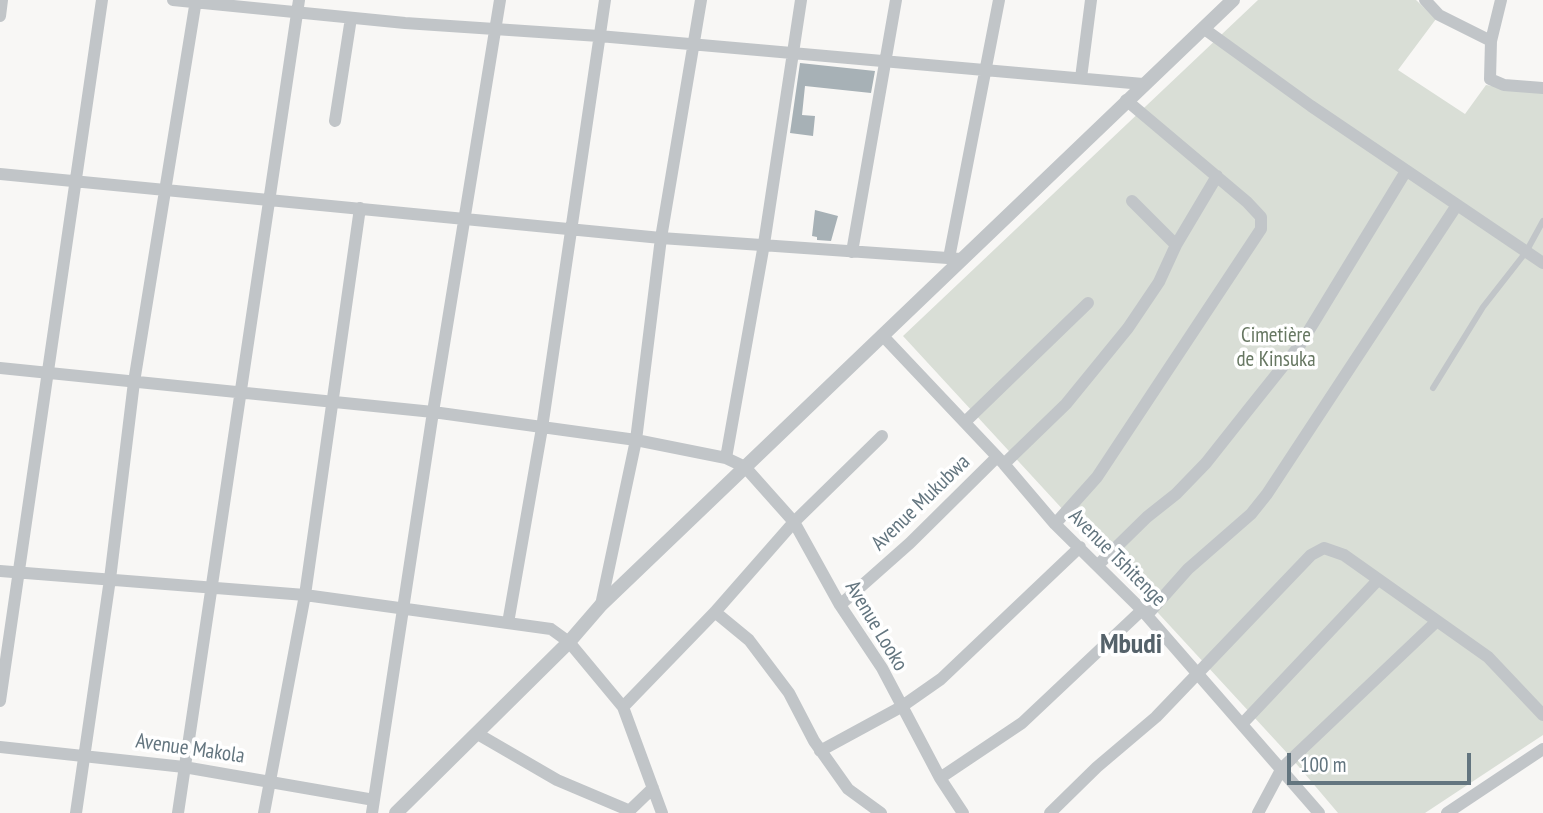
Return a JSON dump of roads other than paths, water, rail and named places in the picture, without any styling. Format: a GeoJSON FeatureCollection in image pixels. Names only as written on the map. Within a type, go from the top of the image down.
{"type":"FeatureCollection","features":[{"type":"Feature","properties":{"kind":"street"},"geometry":{"type":"LineString","coordinates":[[0,16],[2,0]]}},
{"type":"Feature","properties":{"kind":"street"},"geometry":{"type":"LineString","coordinates":[[0,701],[102,0]]}},
{"type":"Feature","properties":{"kind":"street"},"geometry":{"type":"LineString","coordinates":[[173,0],[298,6],[351,18],[599,36],[1143,84]]}},
{"type":"Feature","properties":{"kind":"street"},"geometry":{"type":"LineString","coordinates":[[373,807],[433,412],[500,0]]}},
{"type":"Feature","properties":{"kind":"street"},"geometry":{"type":"LineString","coordinates":[[508,623],[542,428],[605,0]]}},
{"type":"Feature","properties":{"kind":"street"},"geometry":{"type":"LineString","coordinates":[[601,605],[636,440],[661,238],[701,0]]}},
{"type":"Feature","properties":{"kind":"street"},"geometry":{"type":"LineString","coordinates":[[726,458],[764,244],[801,0]]}},
{"type":"Feature","properties":{"kind":"street"},"geometry":{"type":"LineString","coordinates":[[852,252],[896,0]]}},
{"type":"Feature","properties":{"kind":"street"},"geometry":{"type":"LineString","coordinates":[[956,259],[999,0]]}},
{"type":"Feature","properties":{"kind":"street"},"geometry":{"type":"LineString","coordinates":[[1081,78],[1091,0]]}},
{"type":"Feature","properties":{"kind":"street"},"geometry":{"type":"LineString","coordinates":[[396,813],[569,642],[601,605],[883,335],[956,259],[1233,0]]}},
{"type":"Feature","properties":{"kind":"street"},"geometry":{"type":"LineString","coordinates":[[1425,0],[1439,15],[1491,41]]}},
{"type":"Feature","properties":{"kind":"street"},"geometry":{"type":"LineString","coordinates":[[1501,0],[1491,41],[1490,79],[1504,85],[1543,88]]}},
{"type":"Feature","properties":{"kind":"street"},"geometry":{"type":"LineString","coordinates":[[76,813],[110,579],[134,383],[196,2]]}},
{"type":"Feature","properties":{"kind":"street"},"geometry":{"type":"LineString","coordinates":[[178,813],[298,6]]}},
{"type":"Feature","properties":{"kind":"street"},"geometry":{"type":"LineString","coordinates":[[335,121],[351,18]]}},
{"type":"Feature","properties":{"kind":"street"},"geometry":{"type":"LineString","coordinates":[[1203,28],[1406,171],[1543,263]]}},
{"type":"Feature","properties":{"kind":"street"},"geometry":{"type":"LineString","coordinates":[[1055,524],[1097,477],[1261,229],[1261,218],[1217,176],[1126,100]]}},
{"type":"Feature","properties":{"kind":"street"},"geometry":{"type":"LineString","coordinates":[[1098,565],[1206,463],[1300,345],[1406,171]]}},
{"type":"Feature","properties":{"kind":"street"},"geometry":{"type":"LineString","coordinates":[[0,174],[77,184],[465,217],[661,238],[956,259]]}},
{"type":"Feature","properties":{"kind":"street","name":"Avenue Mukubwa"},"geometry":{"type":"LineString","coordinates":[[840,605],[1066,404],[1100,364],[1159,282],[1176,245],[1217,176]]}},
{"type":"Feature","properties":{"kind":"street"},"geometry":{"type":"LineString","coordinates":[[1132,201],[1176,245]]}},
{"type":"Feature","properties":{"kind":"street"},"geometry":{"type":"LineString","coordinates":[[940,778],[1022,723],[1251,514],[1267,494],[1457,205]]}},
{"type":"Feature","properties":{"kind":"street"},"geometry":{"type":"LineString","coordinates":[[264,813],[305,595],[359,208]]}},
{"type":"Feature","properties":{"kind":"street"},"geometry":{"type":"LineString","coordinates":[[965,422],[1087,303]]}},
{"type":"Feature","properties":{"kind":"street","name":"Avenue Tshitenge"},"geometry":{"type":"LineString","coordinates":[[883,335],[1001,460],[1055,524],[1145,613],[1319,813]]}},
{"type":"Feature","properties":{"kind":"street"},"geometry":{"type":"LineString","coordinates":[[0,368],[134,383],[242,390],[433,412],[636,440],[726,458],[745,467]]}},
{"type":"Feature","properties":{"kind":"street"},"geometry":{"type":"LineString","coordinates":[[623,707],[715,612],[794,522],[882,436]]}},
{"type":"Feature","properties":{"kind":"street","name":"Avenue Looko"},"geometry":{"type":"LineString","coordinates":[[745,467],[794,522],[840,605],[882,668],[940,778],[963,813]]}},
{"type":"Feature","properties":{"kind":"street"},"geometry":{"type":"LineString","coordinates":[[820,751],[901,707],[941,679],[1080,547]]}},
{"type":"Feature","properties":{"kind":"street"},"geometry":{"type":"LineString","coordinates":[[1050,813],[1097,767],[1156,717],[1311,555],[1324,548],[1331,549],[1378,580],[1488,657],[1543,715]]}},
{"type":"Feature","properties":{"kind":"street"},"geometry":{"type":"LineString","coordinates":[[0,571],[305,595],[551,629],[569,642],[623,707],[662,813]]}},
{"type":"Feature","properties":{"kind":"street"},"geometry":{"type":"LineString","coordinates":[[1243,723],[1378,580]]}},
{"type":"Feature","properties":{"kind":"street"},"geometry":{"type":"LineString","coordinates":[[715,612],[749,640],[789,693],[820,751],[848,789],[881,813]]}},
{"type":"Feature","properties":{"kind":"street"},"geometry":{"type":"LineString","coordinates":[[1258,813],[1282,768],[1437,621]]}},
{"type":"Feature","properties":{"kind":"street"},"geometry":{"type":"LineString","coordinates":[[477,733],[557,780],[628,812],[653,788]]}},
{"type":"Feature","properties":{"kind":"street","name":"Avenue Makola"},"geometry":{"type":"LineString","coordinates":[[0,747],[85,754],[271,780],[373,807]]}},
{"type":"Feature","properties":{"kind":"street"},"geometry":{"type":"LineString","coordinates":[[1447,813],[1543,749]]}},
{"type":"Feature","properties":{"kind":"lane"},"geometry":{"type":"LineString","coordinates":[[1433,388],[1483,307],[1526,252],[1543,221]]}},
{"type":"Feature","properties":{"kind":"district","name":"Mbudi"},"geometry":{"type":"Point","coordinates":[1131,645]}},
{"type":"Feature","properties":{"kind":"park label","name":"Cimetière de Kinsuka"},"geometry":{"type":"Point","coordinates":[1276,348]}}]}
